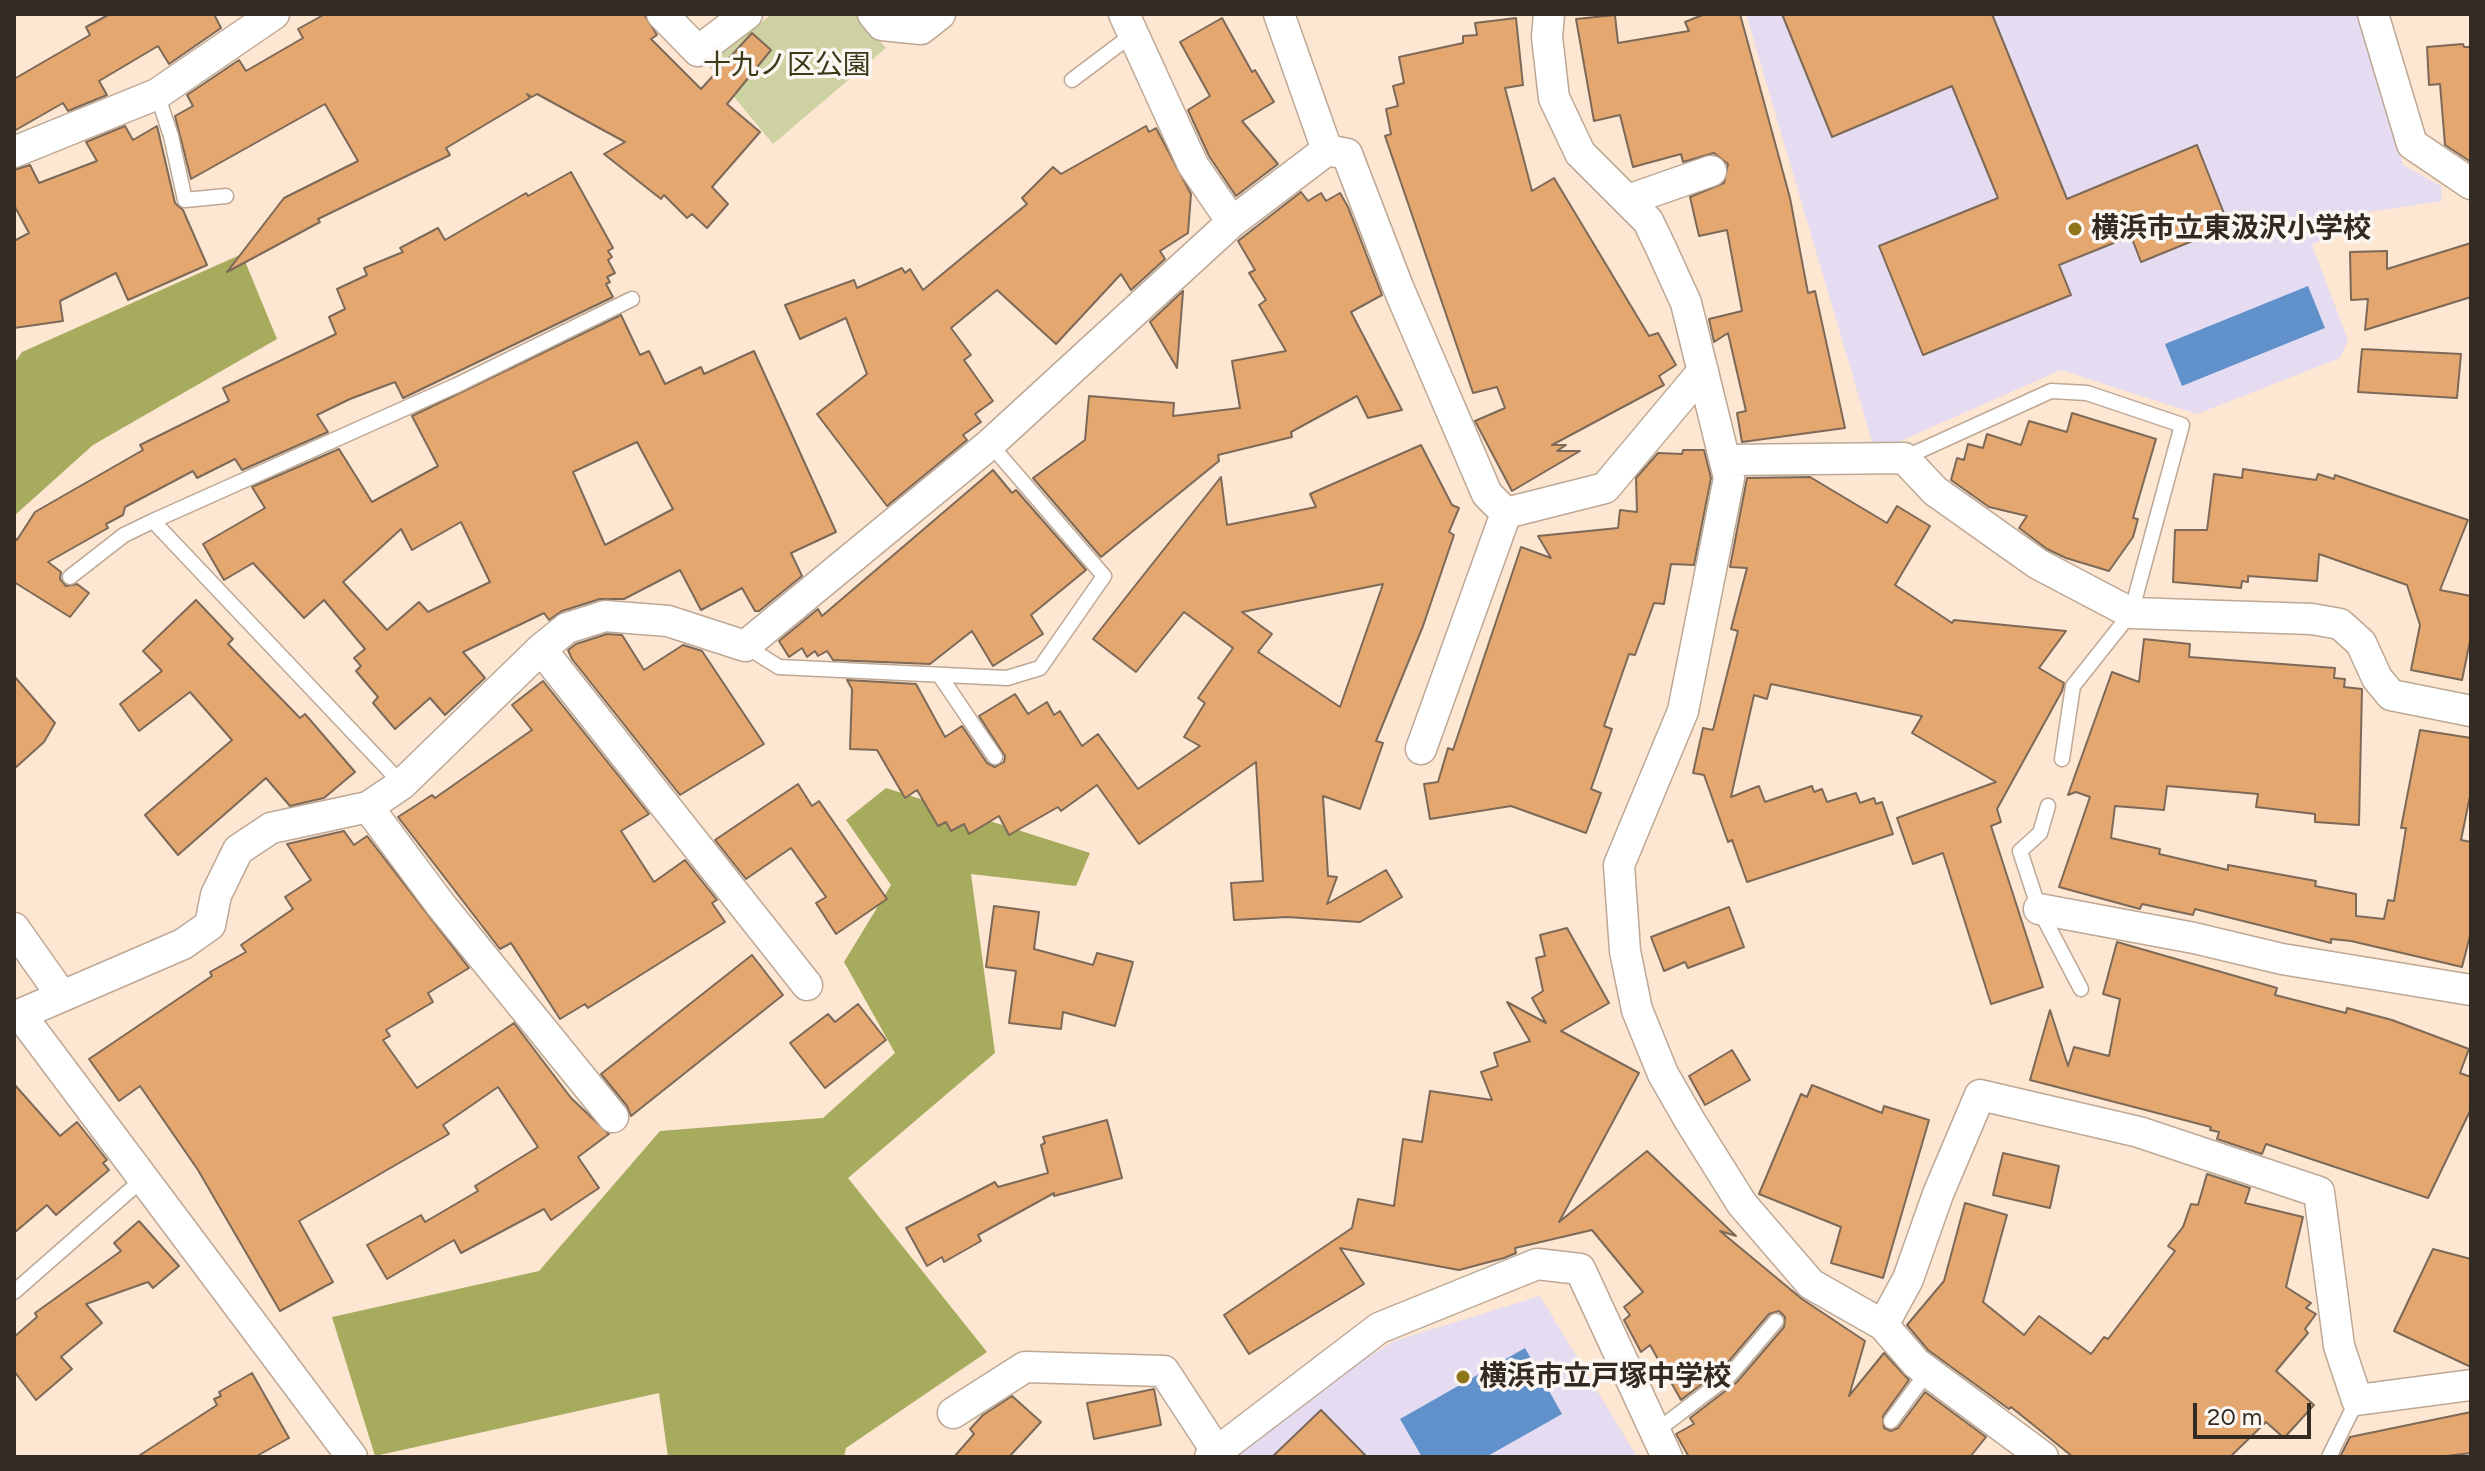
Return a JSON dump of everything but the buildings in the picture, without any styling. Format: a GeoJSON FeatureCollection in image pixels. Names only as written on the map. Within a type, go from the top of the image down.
{"type":"FeatureCollection","features":[{"type":"Feature","properties":{"kind":"street"},"geometry":{"type":"LineString","coordinates":[[14,152],[157,94],[274,14]]}},
{"type":"Feature","properties":{"kind":"street"},"geometry":{"type":"LineString","coordinates":[[662,14],[698,51],[747,14]]}},
{"type":"Feature","properties":{"kind":"street"},"geometry":{"type":"LineString","coordinates":[[873,14],[882,25],[921,29],[940,14]]}},
{"type":"Feature","properties":{"kind":"street"},"geometry":{"type":"LineString","coordinates":[[1279,14],[1327,150]]}},
{"type":"Feature","properties":{"kind":"street"},"geometry":{"type":"LineString","coordinates":[[1549,14],[1547,37],[1554,98],[1580,153],[1648,221],[1686,303],[1729,478],[1683,711],[1619,865],[1625,951],[1637,1010],[1663,1074],[1742,1204],[1811,1284],[1883,1325],[1928,1371],[2043,1457]]}},
{"type":"Feature","properties":{"kind":"street"},"geometry":{"type":"LineString","coordinates":[[2373,14],[2412,144],[2471,184]]}},
{"type":"Feature","properties":{"kind":"street"},"geometry":{"type":"LineString","coordinates":[[1129,24],[1193,165],[1232,222]]}},
{"type":"Feature","properties":{"kind":"street"},"geometry":{"type":"LineString","coordinates":[[352,1457],[144,1177],[17,1016],[183,944],[210,925],[216,895],[238,850],[271,828],[368,807],[402,784],[541,649],[567,628],[605,616],[668,621],[745,646],[990,444],[1232,222],[1327,150],[1347,154],[1398,287],[1487,494],[1506,513]]}},
{"type":"Feature","properties":{"kind":"street"},"geometry":{"type":"LineString","coordinates":[[1628,200],[1711,171]]}},
{"type":"Feature","properties":{"kind":"street"},"geometry":{"type":"LineString","coordinates":[[1506,513],[1605,488],[1703,371]]}},
{"type":"Feature","properties":{"kind":"street"},"geometry":{"type":"LineString","coordinates":[[1727,460],[1904,458],[1935,491],[2038,564],[2131,613],[2312,619],[2340,624],[2361,643],[2377,678],[2391,695],[2471,711]]}},
{"type":"Feature","properties":{"kind":"street"},"geometry":{"type":"LineString","coordinates":[[1421,749],[1506,513]]}},
{"type":"Feature","properties":{"kind":"street"},"geometry":{"type":"LineString","coordinates":[[541,649],[807,985]]}},
{"type":"Feature","properties":{"kind":"street"},"geometry":{"type":"LineString","coordinates":[[368,807],[440,904],[613,1117]]}},
{"type":"Feature","properties":{"kind":"street"},"geometry":{"type":"LineString","coordinates":[[2039,909],[2194,938],[2282,959],[2471,990]]}},
{"type":"Feature","properties":{"kind":"street"},"geometry":{"type":"LineString","coordinates":[[14,928],[62,996]]}},
{"type":"Feature","properties":{"kind":"street"},"geometry":{"type":"LineString","coordinates":[[1883,1325],[1908,1279],[1938,1194],[1980,1095],[2139,1132],[2319,1192],[2339,1346],[2357,1400],[2471,1385]]}},
{"type":"Feature","properties":{"kind":"street"},"geometry":{"type":"LineString","coordinates":[[953,1413],[1025,1367],[1164,1371],[1214,1455],[1379,1328],[1537,1264],[1580,1269],[1661,1444]]}},
{"type":"Feature","properties":{"kind":"lane"},"geometry":{"type":"LineString","coordinates":[[1072,80],[1129,24]]}},
{"type":"Feature","properties":{"kind":"lane"},"geometry":{"type":"LineString","coordinates":[[157,94],[171,136],[185,200],[226,196]]}},
{"type":"Feature","properties":{"kind":"lane"},"geometry":{"type":"LineString","coordinates":[[70,577],[124,535],[457,385],[632,299]]}},
{"type":"Feature","properties":{"kind":"lane"},"geometry":{"type":"LineString","coordinates":[[1904,458],[2051,391],[2087,393],[2182,425],[2131,613],[2073,686],[2062,759]]}},
{"type":"Feature","properties":{"kind":"lane"},"geometry":{"type":"LineString","coordinates":[[745,646],[779,667],[1007,678],[1040,668],[1104,576],[990,444]]}},
{"type":"Feature","properties":{"kind":"lane"},"geometry":{"type":"LineString","coordinates":[[153,521],[402,784]]}},
{"type":"Feature","properties":{"kind":"lane"},"geometry":{"type":"LineString","coordinates":[[940,676],[995,757]]}},
{"type":"Feature","properties":{"kind":"lane"},"geometry":{"type":"LineString","coordinates":[[2048,806],[2040,833],[2020,851],[2039,909],[2081,989]]}},
{"type":"Feature","properties":{"kind":"lane"},"geometry":{"type":"LineString","coordinates":[[14,1292],[144,1177]]}},
{"type":"Feature","properties":{"kind":"lane"},"geometry":{"type":"LineString","coordinates":[[1661,1444],[1730,1375],[1776,1321]]}},
{"type":"Feature","properties":{"kind":"lane"},"geometry":{"type":"LineString","coordinates":[[1891,1421],[1928,1371]]}},
{"type":"Feature","properties":{"kind":"lane"},"geometry":{"type":"LineString","coordinates":[[2329,1457],[2357,1400]]}},
{"type":"Feature","properties":{"kind":"shaded area","name":"横浜市立東汲沢小学校"},"geometry":{"type":"Polygon","coordinates":[[[1746,14],[2358,14],[2382,83],[2403,165],[2441,186],[2442,201],[2369,212],[2312,245],[2348,340],[2340,358],[2197,414],[2061,370],[1891,445],[1874,448],[1746,14]]]}},
{"type":"Feature","properties":{"kind":"shaded area","name":"横浜市立戸塚中学校"},"geometry":{"type":"Polygon","coordinates":[[[1540,1296],[1637,1457],[1227,1457],[1278,1413],[1394,1341],[1540,1296]]]}},
{"type":"Feature","properties":{"kind":"green space","name":"十九ノ区公園"},"geometry":{"type":"Polygon","coordinates":[[[772,14],[856,14],[886,48],[773,144],[707,64],[772,14]]]}},
{"type":"Feature","properties":{"kind":"green space"},"geometry":{"type":"Polygon","coordinates":[[[242,254],[277,339],[93,445],[14,516],[14,364],[22,352],[242,254]]]}},
{"type":"Feature","properties":{"kind":"green space"},"geometry":{"type":"Polygon","coordinates":[[[886,788],[1090,853],[1076,886],[971,874],[995,1053],[848,1178],[987,1352],[846,1448],[844,1457],[668,1457],[659,1393],[375,1456],[332,1317],[539,1271],[660,1131],[823,1118],[895,1053],[844,962],[891,885],[846,820],[886,788]]]}},
{"type":"Feature","properties":{"kind":"water"},"geometry":{"type":"Polygon","coordinates":[[[2308,286],[2325,328],[2182,386],[2165,344],[2308,286]]]}},
{"type":"Feature","properties":{"kind":"water"},"geometry":{"type":"Polygon","coordinates":[[[1525,1348],[1562,1414],[1486,1457],[1422,1457],[1400,1419],[1525,1348]]]}},
{"type":"Feature","properties":{"kind":"place","name":"横浜市立東汲沢小学校"},"geometry":{"type":"Point","coordinates":[2075,229]}},
{"type":"Feature","properties":{"kind":"place","name":"横浜市立戸塚中学校"},"geometry":{"type":"Point","coordinates":[1463,1377]}}]}
